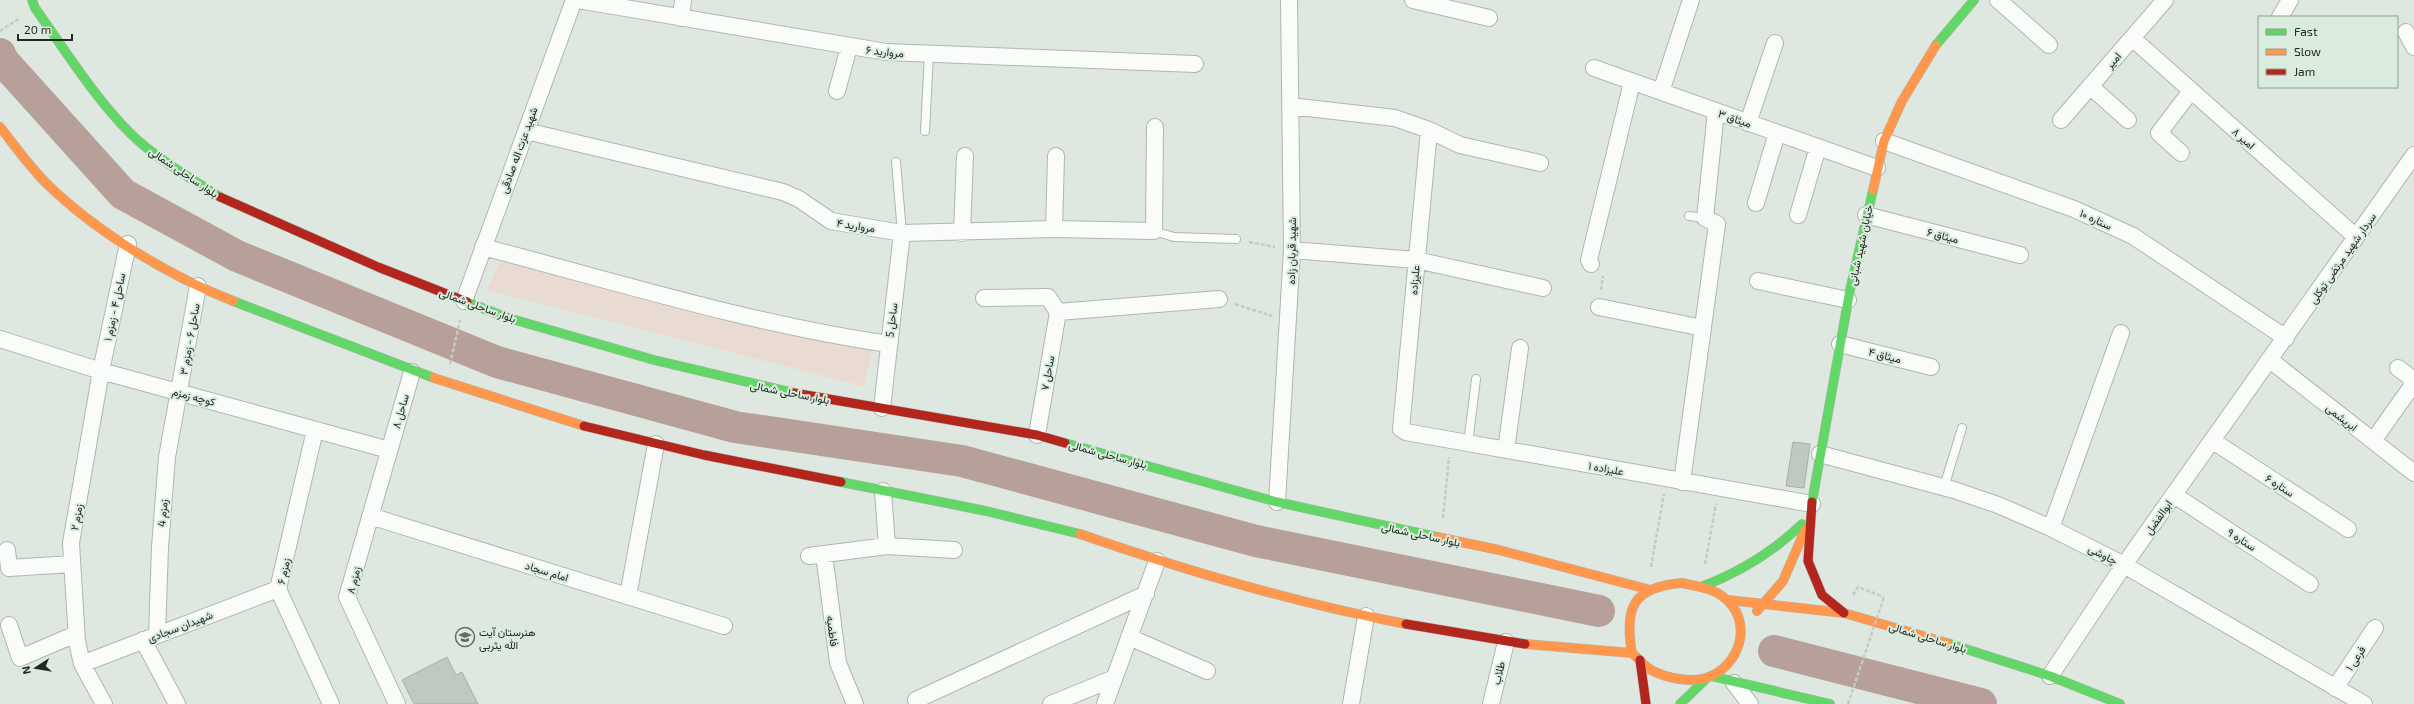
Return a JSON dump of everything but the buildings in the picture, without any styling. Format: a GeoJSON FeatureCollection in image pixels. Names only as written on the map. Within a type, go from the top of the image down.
{"type":"FeatureCollection","features":[{"type":"Feature","properties":{"kind":"main road","name":"خیابان شهید شبانی"},"geometry":{"type":"LineString","coordinates":[[1844,613],[1822,595],[1808,560],[1811,510],[1820,454],[1848,300],[1866,215],[1884,141],[1902,102],[1921,67],[1944,34],[1974,0]]}},
{"type":"Feature","properties":{"kind":"main road","name":"بلوار ساحلی شمالی"},"geometry":{"type":"LineString","coordinates":[[37,3],[85,79],[131,134],[191,179],[221,197],[290,229],[464,301],[505,316],[706,373],[772,389],[1037,435],[1277,502],[1507,552],[1647,589]]}},
{"type":"Feature","properties":{"kind":"main road"},"geometry":{"type":"LineString","coordinates":[[0,127],[47,184],[93,221],[198,286],[445,384],[590,428],[656,444],[1046,523],[1157,561],[1366,616],[1506,642],[1590,652],[1632,653]]}},
{"type":"Feature","properties":{"kind":"main road","name":"خیابان شهید شبانی"},"geometry":{"type":"LineString","coordinates":[[1742,629],[1783,581],[1811,510]]}},
{"type":"Feature","properties":{"kind":"main road"},"geometry":{"type":"LineString","coordinates":[[1701,587],[1738,574],[1778,548],[1811,510]]}},
{"type":"Feature","properties":{"kind":"main road"},"geometry":{"type":"LineString","coordinates":[[1680,704],[1708,678],[1727,667],[1739,650],[1742,629],[1737,613],[1728,600],[1718,593],[1701,587],[1682,583],[1666,584],[1647,589],[1637,599],[1630,612],[1628,636],[1632,653],[1652,670],[1670,677],[1708,678],[1770,689],[1830,704]]}},
{"type":"Feature","properties":{"kind":"main road","name":"بلوار ساحلی شمالی"},"geometry":{"type":"LineString","coordinates":[[1728,600],[1844,613],[1926,636],[2050,676],[2120,704]]}},
{"type":"Feature","properties":{"kind":"main road"},"geometry":{"type":"LineString","coordinates":[[1640,660],[1646,704]]}},
{"type":"Feature","properties":{"kind":"street","name":"شهید عزت اله صادقی"},"geometry":{"type":"LineString","coordinates":[[464,301],[574,0]]}},
{"type":"Feature","properties":{"kind":"street","name":"مروارید ۶"},"geometry":{"type":"LineString","coordinates":[[578,0],[849,48],[929,55],[1195,64]]}},
{"type":"Feature","properties":{"kind":"street"},"geometry":{"type":"LineString","coordinates":[[681,18],[683,0]]}},
{"type":"Feature","properties":{"kind":"street","name":"شهید قربان زاده"},"geometry":{"type":"LineString","coordinates":[[1277,502],[1292,250],[1289,0]]}},
{"type":"Feature","properties":{"kind":"street"},"geometry":{"type":"LineString","coordinates":[[1414,0],[1489,18]]}},
{"type":"Feature","properties":{"kind":"street"},"geometry":{"type":"LineString","coordinates":[[1661,92],[1691,0]]}},
{"type":"Feature","properties":{"kind":"street"},"geometry":{"type":"LineString","coordinates":[[1998,0],[2049,45]]}},
{"type":"Feature","properties":{"kind":"street","name":"امیر"},"geometry":{"type":"LineString","coordinates":[[2061,120],[2165,0]]}},
{"type":"Feature","properties":{"kind":"street"},"geometry":{"type":"LineString","coordinates":[[2281,16],[2290,0]]}},
{"type":"Feature","properties":{"kind":"street"},"geometry":{"type":"LineString","coordinates":[[2406,32],[2414,46]]}},
{"type":"Feature","properties":{"kind":"street","name":"امیر ۸"},"geometry":{"type":"LineString","coordinates":[[2132,38],[2356,237]]}},
{"type":"Feature","properties":{"kind":"street"},"geometry":{"type":"LineString","coordinates":[[1748,123],[1775,43]]}},
{"type":"Feature","properties":{"kind":"street"},"geometry":{"type":"LineString","coordinates":[[836,91],[849,48]]}},
{"type":"Feature","properties":{"kind":"street","name":"میثاق ۳"},"geometry":{"type":"LineString","coordinates":[[1594,68],[1877,168]]}},
{"type":"Feature","properties":{"kind":"street"},"geometry":{"type":"LineString","coordinates":[[1591,264],[1589,260],[1632,82]]}},
{"type":"Feature","properties":{"kind":"street"},"geometry":{"type":"LineString","coordinates":[[2090,86],[2128,120]]}},
{"type":"Feature","properties":{"kind":"street"},"geometry":{"type":"LineString","coordinates":[[2182,153],[2159,133],[2191,91]]}},
{"type":"Feature","properties":{"kind":"street"},"geometry":{"type":"LineString","coordinates":[[1290,106],[1395,118],[1429,130],[1460,145],[1540,163]]}},
{"type":"Feature","properties":{"kind":"street"},"geometry":{"type":"LineString","coordinates":[[1682,482],[1716,224],[1705,218],[1716,111]]}},
{"type":"Feature","properties":{"kind":"street"},"geometry":{"type":"LineString","coordinates":[[1154,231],[1155,128]]}},
{"type":"Feature","properties":{"kind":"street","name":"علیزاده"},"geometry":{"type":"LineString","coordinates":[[1402,429],[1416,260],[1429,130]]}},
{"type":"Feature","properties":{"kind":"street","name":"مروارید ۴"},"geometry":{"type":"LineString","coordinates":[[526,131],[783,192],[799,199],[831,221],[902,233],[962,233],[1054,229],[1154,231]]}},
{"type":"Feature","properties":{"kind":"street"},"geometry":{"type":"LineString","coordinates":[[1756,204],[1777,133]]}},
{"type":"Feature","properties":{"kind":"street","name":"ستاره ۱۰"},"geometry":{"type":"LineString","coordinates":[[1884,141],[2067,206],[2133,236],[2286,338]]}},
{"type":"Feature","properties":{"kind":"street"},"geometry":{"type":"LineString","coordinates":[[1798,215],[1818,147]]}},
{"type":"Feature","properties":{"kind":"street"},"geometry":{"type":"LineString","coordinates":[[962,233],[965,156]]}},
{"type":"Feature","properties":{"kind":"street"},"geometry":{"type":"LineString","coordinates":[[1054,229],[1056,156]]}},
{"type":"Feature","properties":{"kind":"street","name":"سردار شهید مرتضی توکلی"},"geometry":{"type":"LineString","coordinates":[[2270,360],[2356,237],[2413,161]]}},
{"type":"Feature","properties":{"kind":"street","name":"میثاق ۶"},"geometry":{"type":"LineString","coordinates":[[1866,215],[2020,255]]}},
{"type":"Feature","properties":{"kind":"street","name":"ساحل 5"},"geometry":{"type":"LineString","coordinates":[[882,408],[888,344],[902,233]]}},
{"type":"Feature","properties":{"kind":"street","name":"ساحل ۴ - زمزم ۱"},"geometry":{"type":"LineString","coordinates":[[100,371],[128,244]]}},
{"type":"Feature","properties":{"kind":"street"},"geometry":{"type":"LineString","coordinates":[[483,247],[724,310],[834,336],[888,344]]}},
{"type":"Feature","properties":{"kind":"street"},"geometry":{"type":"LineString","coordinates":[[1292,250],[1416,260],[1543,288]]}},
{"type":"Feature","properties":{"kind":"street"},"geometry":{"type":"LineString","coordinates":[[1758,281],[1848,300]]}},
{"type":"Feature","properties":{"kind":"street","name":"ساحل ۶ - زمزم ۳"},"geometry":{"type":"LineString","coordinates":[[180,392],[198,286]]}},
{"type":"Feature","properties":{"kind":"street"},"geometry":{"type":"LineString","coordinates":[[984,298],[1048,297],[1058,312],[1219,299]]}},
{"type":"Feature","properties":{"kind":"street"},"geometry":{"type":"LineString","coordinates":[[1600,307],[1703,328]]}},
{"type":"Feature","properties":{"kind":"street","name":"ساحل ۷"},"geometry":{"type":"LineString","coordinates":[[1037,435],[1058,312]]}},
{"type":"Feature","properties":{"kind":"street"},"geometry":{"type":"LineString","coordinates":[[2051,528],[2121,333]]}},
{"type":"Feature","properties":{"kind":"street","name":"کوچه زمزم"},"geometry":{"type":"LineString","coordinates":[[0,339],[100,371],[389,450]]}},
{"type":"Feature","properties":{"kind":"street","name":"میثاق ۴"},"geometry":{"type":"LineString","coordinates":[[1840,344],[1931,367]]}},
{"type":"Feature","properties":{"kind":"street"},"geometry":{"type":"LineString","coordinates":[[1506,450],[1520,348]]}},
{"type":"Feature","properties":{"kind":"street","name":"ابوالفضل"},"geometry":{"type":"LineString","coordinates":[[2050,676],[2124,565],[2270,360]]}},
{"type":"Feature","properties":{"kind":"street","name":"ابریشمی"},"geometry":{"type":"LineString","coordinates":[[2270,360],[2414,473]]}},
{"type":"Feature","properties":{"kind":"street"},"geometry":{"type":"LineString","coordinates":[[2398,368],[2414,380]]}},
{"type":"Feature","properties":{"kind":"street","name":"زمزم ۲"},"geometry":{"type":"LineString","coordinates":[[100,371],[71,543],[76,634],[82,664],[104,704]]}},
{"type":"Feature","properties":{"kind":"street","name":"ساحل ۸"},"geometry":{"type":"LineString","coordinates":[[389,450],[412,372]]}},
{"type":"Feature","properties":{"kind":"street"},"geometry":{"type":"LineString","coordinates":[[2373,441],[2414,383]]}},
{"type":"Feature","properties":{"kind":"street","name":"زمزم 4"},"geometry":{"type":"LineString","coordinates":[[150,638],[160,547],[167,457],[180,392]]}},
{"type":"Feature","properties":{"kind":"street","name":"علیزاده ۱"},"geometry":{"type":"LineString","coordinates":[[1402,429],[1406,432],[1468,444],[1719,488],[1811,510]]}},
{"type":"Feature","properties":{"kind":"street","name":"زمزم ۶"},"geometry":{"type":"LineString","coordinates":[[316,430],[278,589],[331,704]]}},
{"type":"Feature","properties":{"kind":"street","name":"ستاره ۶"},"geometry":{"type":"LineString","coordinates":[[2213,441],[2348,528]]}},
{"type":"Feature","properties":{"kind":"street"},"geometry":{"type":"LineString","coordinates":[[628,596],[656,444]]}},
{"type":"Feature","properties":{"kind":"street","name":"زمزم ۸"},"geometry":{"type":"LineString","coordinates":[[389,450],[347,597],[397,704]]}},
{"type":"Feature","properties":{"kind":"street","name":"چاوشی"},"geometry":{"type":"LineString","coordinates":[[1820,454],[1944,487],[1998,505],[2051,528],[2124,565],[2342,695],[2364,704]]}},
{"type":"Feature","properties":{"kind":"street"},"geometry":{"type":"LineString","coordinates":[[883,491],[887,546],[954,550]]}},
{"type":"Feature","properties":{"kind":"street","name":"ستاره ۹"},"geometry":{"type":"LineString","coordinates":[[2174,495],[2310,584]]}},
{"type":"Feature","properties":{"kind":"street","name":"امام سجاد"},"geometry":{"type":"LineString","coordinates":[[370,516],[724,626]]}},
{"type":"Feature","properties":{"kind":"street","name":"فاطمیه"},"geometry":{"type":"LineString","coordinates":[[854,704],[838,663],[817,555],[887,546]]}},
{"type":"Feature","properties":{"kind":"street"},"geometry":{"type":"LineString","coordinates":[[7,550],[9,568],[72,564]]}},
{"type":"Feature","properties":{"kind":"street"},"geometry":{"type":"LineString","coordinates":[[1104,704],[1157,561]]}},
{"type":"Feature","properties":{"kind":"street","name":"شهیدان سجادی"},"geometry":{"type":"LineString","coordinates":[[82,664],[278,589]]}},
{"type":"Feature","properties":{"kind":"street"},"geometry":{"type":"LineString","coordinates":[[918,704],[916,700],[1146,594]]}},
{"type":"Feature","properties":{"kind":"street"},"geometry":{"type":"LineString","coordinates":[[1351,704],[1366,616]]}},
{"type":"Feature","properties":{"kind":"street"},"geometry":{"type":"LineString","coordinates":[[9,625],[20,658],[76,634]]}},
{"type":"Feature","properties":{"kind":"street","name":"فرعی ۱"},"geometry":{"type":"LineString","coordinates":[[2342,695],[2375,628]]}},
{"type":"Feature","properties":{"kind":"street"},"geometry":{"type":"LineString","coordinates":[[1129,637],[1207,671]]}},
{"type":"Feature","properties":{"kind":"street"},"geometry":{"type":"LineString","coordinates":[[150,638],[178,704]]}},
{"type":"Feature","properties":{"kind":"street","name":"طلاب"},"geometry":{"type":"LineString","coordinates":[[1491,704],[1506,642]]}},
{"type":"Feature","properties":{"kind":"street"},"geometry":{"type":"LineString","coordinates":[[1051,704],[1112,679]]}},
{"type":"Feature","properties":{"kind":"street"},"geometry":{"type":"LineString","coordinates":[[1734,683],[1750,704]]}},
{"type":"Feature","properties":{"kind":"lane"},"geometry":{"type":"LineString","coordinates":[[925,131],[929,55]]}},
{"type":"Feature","properties":{"kind":"lane"},"geometry":{"type":"LineString","coordinates":[[896,162],[902,233]]}},
{"type":"Feature","properties":{"kind":"lane"},"geometry":{"type":"LineString","coordinates":[[1689,216],[1705,218]]}},
{"type":"Feature","properties":{"kind":"lane"},"geometry":{"type":"LineString","coordinates":[[1154,231],[1174,237],[1236,239]]}},
{"type":"Feature","properties":{"kind":"lane"},"geometry":{"type":"LineString","coordinates":[[1468,444],[1476,379]]}},
{"type":"Feature","properties":{"kind":"lane"},"geometry":{"type":"LineString","coordinates":[[1944,487],[1962,428]]}},
{"type":"Feature","properties":{"kind":"path"},"geometry":{"type":"LineString","coordinates":[[1236,239],[1292,250]]}},
{"type":"Feature","properties":{"kind":"path"},"geometry":{"type":"LineString","coordinates":[[1591,264],[1604,269],[1600,307]]}},
{"type":"Feature","properties":{"kind":"path"},"geometry":{"type":"LineString","coordinates":[[1219,299],[1288,321]]}},
{"type":"Feature","properties":{"kind":"path"},"geometry":{"type":"LineString","coordinates":[[445,384],[464,301]]}},
{"type":"Feature","properties":{"kind":"path"},"geometry":{"type":"LineString","coordinates":[[1441,538],[1451,440]]}},
{"type":"Feature","properties":{"kind":"path"},"geometry":{"type":"LineString","coordinates":[[1647,589],[1666,479]]}},
{"type":"Feature","properties":{"kind":"path"},"geometry":{"type":"LineString","coordinates":[[1701,587],[1719,488]]}},
{"type":"Feature","properties":{"kind":"path"},"geometry":{"type":"LineString","coordinates":[[1848,704],[1884,597],[1858,587]]}},
{"type":"Feature","properties":{"kind":"shaded area"},"geometry":{"type":"Polygon","coordinates":[[[501,259],[873,350],[863,386],[487,290],[501,259]]]}},
{"type":"Feature","properties":{"kind":"waterway"},"geometry":{"type":"LineString","coordinates":[[0,54],[3,61],[123,194],[237,256],[497,362],[735,427],[962,461],[1256,541],[1599,611]]}},
{"type":"Feature","properties":{"kind":"waterway"},"geometry":{"type":"LineString","coordinates":[[1774,651],[1981,704]]}},
{"type":"Feature","properties":{"kind":"traffic: fast"},"geometry":{"type":"LineString","coordinates":[[32,0],[35,8],[80,73],[117,120],[150,151],[220,197]]}},
{"type":"Feature","properties":{"kind":"traffic: fast"},"geometry":{"type":"LineString","coordinates":[[1936,45],[1974,0]]}},
{"type":"Feature","properties":{"kind":"traffic: fast"},"geometry":{"type":"LineString","coordinates":[[1812,502],[1850,290],[1873,190]]}},
{"type":"Feature","properties":{"kind":"traffic: fast"},"geometry":{"type":"LineString","coordinates":[[233,301],[434,378]]}},
{"type":"Feature","properties":{"kind":"traffic: fast"},"geometry":{"type":"LineString","coordinates":[[467,302],[505,317],[654,360],[794,393]]}},
{"type":"Feature","properties":{"kind":"traffic: fast"},"geometry":{"type":"LineString","coordinates":[[1065,443],[1277,502],[1437,537]]}},
{"type":"Feature","properties":{"kind":"traffic: fast"},"geometry":{"type":"LineString","coordinates":[[841,482],[986,511],[1080,534]]}},
{"type":"Feature","properties":{"kind":"traffic: fast"},"geometry":{"type":"LineString","coordinates":[[1701,587],[1729,575],[1755,561],[1779,544],[1802,524]]}},
{"type":"Feature","properties":{"kind":"traffic: fast"},"geometry":{"type":"LineString","coordinates":[[1947,643],[2050,676],[2120,704]]}},
{"type":"Feature","properties":{"kind":"traffic: fast"},"geometry":{"type":"LineString","coordinates":[[1711,676],[1830,704]]}},
{"type":"Feature","properties":{"kind":"traffic: fast"},"geometry":{"type":"LineString","coordinates":[[1680,704],[1706,679]]}},
{"type":"Feature","properties":{"kind":"traffic: slow"},"geometry":{"type":"LineString","coordinates":[[1873,190],[1884,141],[1902,101],[1936,45]]}},
{"type":"Feature","properties":{"kind":"traffic: slow"},"geometry":{"type":"LineString","coordinates":[[0,127],[22,156],[46,183],[87,219],[159,266],[209,291],[233,301]]}},
{"type":"Feature","properties":{"kind":"traffic: slow"},"geometry":{"type":"LineString","coordinates":[[434,378],[584,426]]}},
{"type":"Feature","properties":{"kind":"traffic: slow"},"geometry":{"type":"LineString","coordinates":[[1757,611],[1783,581],[1805,530]]}},
{"type":"Feature","properties":{"kind":"traffic: slow"},"geometry":{"type":"LineString","coordinates":[[1080,534],[1160,561],[1242,585],[1365,616],[1406,624]]}},
{"type":"Feature","properties":{"kind":"traffic: slow"},"geometry":{"type":"LineString","coordinates":[[1437,537],[1499,550],[1647,589]]}},
{"type":"Feature","properties":{"kind":"traffic: slow"},"geometry":{"type":"LineString","coordinates":[[1682,583],[1698,586],[1718,593],[1732,606],[1738,617],[1741,629],[1740,642],[1735,653],[1728,664],[1718,672],[1706,678],[1686,680],[1659,674],[1647,667],[1632,653],[1630,623],[1631,612],[1636,602],[1652,589],[1665,585],[1682,583]]}},
{"type":"Feature","properties":{"kind":"traffic: slow"},"geometry":{"type":"LineString","coordinates":[[1728,600],[1844,613],[1947,643]]}},
{"type":"Feature","properties":{"kind":"traffic: slow"},"geometry":{"type":"LineString","coordinates":[[1525,644],[1632,653]]}},
{"type":"Feature","properties":{"kind":"traffic: jam"},"geometry":{"type":"LineString","coordinates":[[220,197],[378,267],[467,302]]}},
{"type":"Feature","properties":{"kind":"traffic: jam"},"geometry":{"type":"LineString","coordinates":[[794,393],[1037,435],[1065,443]]}},
{"type":"Feature","properties":{"kind":"traffic: jam"},"geometry":{"type":"LineString","coordinates":[[584,426],[704,455],[841,482]]}},
{"type":"Feature","properties":{"kind":"traffic: jam"},"geometry":{"type":"LineString","coordinates":[[1812,502],[1808,561],[1822,595],[1844,613]]}},
{"type":"Feature","properties":{"kind":"traffic: jam"},"geometry":{"type":"LineString","coordinates":[[1406,624],[1525,644]]}},
{"type":"Feature","properties":{"kind":"traffic: jam"},"geometry":{"type":"LineString","coordinates":[[1640,660],[1646,704]]}},
{"type":"Feature","properties":{"kind":"place","name":"هنرستان آیت الله یثربی"},"geometry":{"type":"Point","coordinates":[465,637]}}]}
